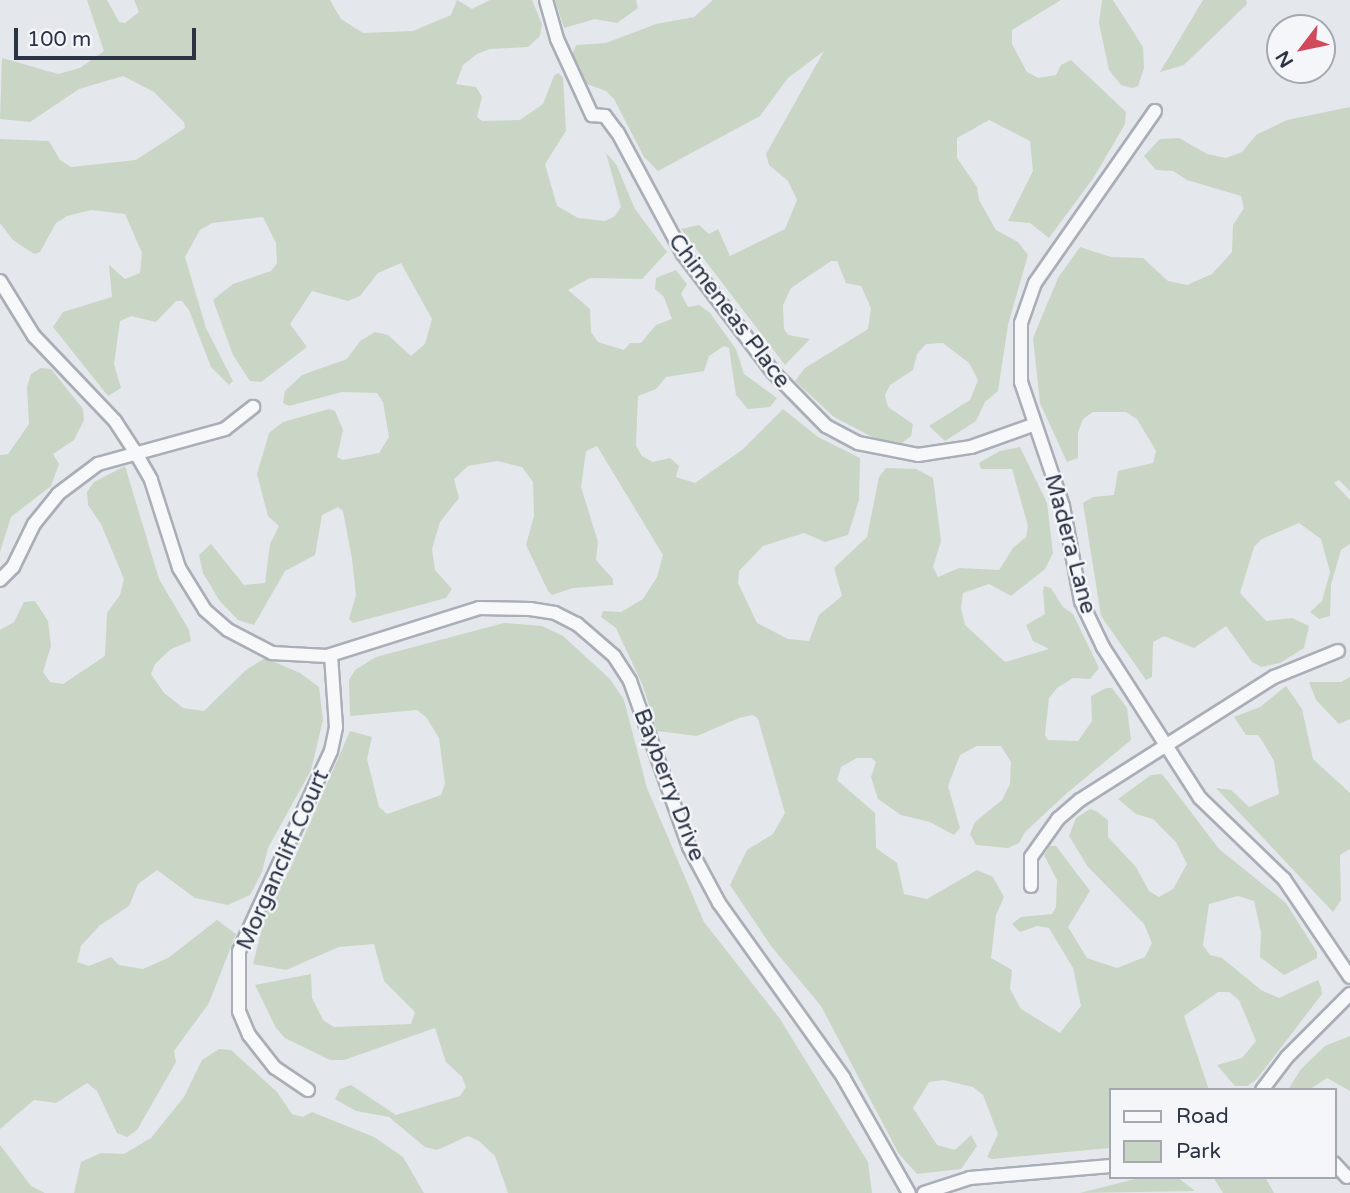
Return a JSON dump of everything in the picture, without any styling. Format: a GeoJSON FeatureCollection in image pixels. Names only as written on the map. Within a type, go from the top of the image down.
{"type":"FeatureCollection","features":[{"type":"Feature","properties":{"kind":"street","name":"Chimeneas Place"},"geometry":{"type":"LineString","coordinates":[[546,0],[557,39],[592,115],[605,116],[618,134],[683,254],[780,380],[826,426],[858,443],[918,455],[971,447],[1033,425]]}},
{"type":"Feature","properties":{"kind":"street","name":"Madera Lane"},"geometry":{"type":"LineString","coordinates":[[1155,111],[1045,267],[1027,304],[1018,362],[1033,425],[1063,506],[1086,614],[1166,746],[1213,813],[1300,899],[1350,976]]}},
{"type":"Feature","properties":{"kind":"street"},"geometry":{"type":"LineString","coordinates":[[0,281],[34,336],[115,421],[134,450],[151,480],[179,568],[205,610],[228,630],[272,653],[331,655]]}},
{"type":"Feature","properties":{"kind":"street"},"geometry":{"type":"LineString","coordinates":[[0,580],[13,567],[29,532],[58,494],[98,464],[134,450],[225,429],[253,407]]}},
{"type":"Feature","properties":{"kind":"street","name":"Bayberry Drive"},"geometry":{"type":"LineString","coordinates":[[331,655],[479,608],[530,609],[555,613],[577,624],[614,656],[630,681],[689,847],[719,903],[843,1077],[909,1193]]}},
{"type":"Feature","properties":{"kind":"street"},"geometry":{"type":"LineString","coordinates":[[1031,886],[1031,856],[1058,819],[1080,800],[1274,677],[1338,651]]}},
{"type":"Feature","properties":{"kind":"street","name":"Morgancliff Court"},"geometry":{"type":"LineString","coordinates":[[308,1090],[275,1068],[248,1035],[239,1011],[239,951],[331,751],[336,727],[331,655]]}},
{"type":"Feature","properties":{"kind":"street"},"geometry":{"type":"LineString","coordinates":[[1264,1088],[1287,1057],[1350,994]]}},
{"type":"Feature","properties":{"kind":"street"},"geometry":{"type":"LineString","coordinates":[[1336,1165],[1347,1177]]}},
{"type":"Feature","properties":{"kind":"street"},"geometry":{"type":"LineString","coordinates":[[924,1193],[970,1178],[1108,1166]]}},
{"type":"Feature","properties":{"kind":"green space"},"geometry":{"type":"Polygon","coordinates":[[[87,0],[107,0],[119,22],[125,23],[139,12],[134,0],[330,0],[341,19],[363,33],[413,31],[451,15],[457,0],[472,9],[490,0],[532,0],[542,24],[540,36],[528,47],[490,49],[477,54],[463,65],[456,84],[476,87],[482,97],[477,117],[482,121],[520,120],[543,104],[554,76],[558,73],[563,77],[566,131],[545,164],[557,206],[578,218],[605,221],[615,216],[621,207],[606,153],[616,164],[635,209],[667,252],[642,279],[590,278],[568,290],[590,309],[591,332],[598,342],[624,350],[630,343],[641,343],[656,325],[672,319],[664,297],[655,289],[656,278],[676,270],[687,284],[681,294],[688,307],[699,305],[710,313],[736,349],[744,374],[777,398],[770,407],[748,409],[736,395],[729,348],[724,346],[709,356],[704,371],[666,377],[656,389],[638,396],[636,446],[642,456],[653,462],[670,458],[679,466],[676,477],[695,483],[742,450],[783,409],[818,437],[860,458],[859,500],[848,535],[825,542],[804,533],[763,546],[739,571],[738,583],[757,623],[788,639],[809,641],[819,615],[842,596],[834,568],[867,537],[879,477],[886,468],[916,469],[933,478],[941,541],[933,567],[938,577],[959,568],[999,570],[1013,548],[1026,537],[1028,526],[1012,469],[981,469],[979,463],[1000,451],[1020,447],[1047,503],[1053,553],[1045,569],[1011,596],[989,584],[963,593],[961,608],[965,625],[1005,662],[1049,649],[1033,641],[1026,625],[1045,614],[1044,586],[1051,588],[1063,607],[1073,614],[1099,668],[1090,679],[1073,678],[1057,688],[1049,698],[1045,735],[1048,740],[1078,741],[1092,721],[1091,696],[1106,688],[1112,688],[1127,708],[1131,740],[1067,793],[1025,832],[1019,843],[1008,848],[976,845],[970,834],[975,822],[1002,800],[1010,784],[1011,762],[1001,746],[977,746],[960,755],[948,786],[960,828],[954,835],[930,822],[901,815],[878,799],[871,777],[876,762],[871,758],[857,758],[841,767],[837,780],[875,813],[876,848],[897,863],[904,894],[927,899],[977,870],[993,877],[1004,897],[996,915],[991,958],[1012,970],[1010,989],[1021,1009],[1060,1033],[1081,1006],[1073,968],[1049,928],[1037,926],[1020,932],[1012,924],[1021,917],[1052,914],[1056,907],[1057,880],[1044,855],[1050,846],[1056,846],[1090,891],[1068,927],[1087,958],[1117,968],[1145,957],[1152,943],[1144,924],[1088,867],[1069,836],[1076,818],[1090,809],[1096,811],[1108,820],[1108,837],[1136,867],[1149,891],[1159,897],[1173,889],[1187,864],[1176,842],[1153,819],[1136,814],[1118,799],[1151,775],[1162,774],[1219,849],[1286,903],[1317,952],[1317,958],[1284,975],[1260,957],[1261,932],[1254,901],[1238,896],[1209,904],[1203,945],[1210,955],[1222,958],[1261,990],[1279,998],[1318,980],[1321,987],[1322,994],[1256,1080],[1247,1086],[1235,1086],[1217,1065],[1242,1058],[1256,1041],[1239,1000],[1229,992],[1218,992],[1184,1016],[1208,1088],[1108,1088],[1108,1148],[992,1159],[987,1157],[998,1134],[983,1095],[973,1087],[943,1080],[929,1082],[913,1108],[937,1145],[955,1150],[971,1135],[977,1146],[961,1169],[917,1174],[899,1154],[821,1006],[771,946],[730,885],[747,850],[773,834],[785,813],[758,719],[753,715],[739,718],[697,736],[657,731],[643,686],[616,628],[601,617],[603,611],[621,612],[643,599],[657,577],[663,555],[597,446],[586,451],[581,487],[598,542],[596,560],[613,579],[613,585],[573,588],[552,595],[548,591],[526,545],[534,516],[533,482],[522,467],[497,461],[468,466],[454,479],[459,498],[440,522],[432,549],[435,570],[452,589],[446,598],[353,623],[349,619],[356,595],[352,559],[343,511],[338,507],[322,515],[315,555],[285,571],[254,625],[238,620],[219,600],[203,573],[199,555],[211,544],[244,585],[265,583],[270,544],[279,526],[268,516],[257,474],[269,433],[283,422],[329,409],[335,411],[343,430],[337,457],[343,460],[379,453],[389,437],[383,402],[377,393],[342,392],[289,406],[283,403],[285,391],[302,375],[347,359],[360,341],[375,332],[388,335],[411,356],[425,344],[432,319],[401,263],[378,273],[360,296],[348,301],[312,291],[290,324],[307,347],[261,382],[250,381],[233,355],[213,300],[233,284],[271,271],[277,263],[276,243],[263,217],[212,223],[200,230],[185,257],[206,328],[233,381],[229,385],[211,367],[189,310],[182,301],[176,301],[156,322],[131,316],[120,321],[114,364],[121,388],[108,396],[53,327],[63,312],[112,297],[109,265],[125,279],[140,273],[142,253],[125,214],[91,210],[67,216],[56,223],[40,252],[34,254],[13,240],[0,223],[0,139],[49,141],[60,160],[71,167],[136,160],[185,128],[184,122],[154,92],[123,76],[79,89],[30,122],[0,119],[2,58],[58,74],[80,68],[104,51],[87,0]]]}},
{"type":"Feature","properties":{"kind":"green space"},"geometry":{"type":"Polygon","coordinates":[[[555,0],[636,0],[638,8],[617,23],[595,19],[564,28],[555,0]]]}},
{"type":"Feature","properties":{"kind":"green space"},"geometry":{"type":"Polygon","coordinates":[[[713,0],[1061,0],[1012,30],[1012,44],[1027,72],[1038,78],[1056,75],[1061,65],[1071,60],[1126,112],[1125,124],[1094,177],[1049,238],[1030,223],[1008,221],[1033,171],[1030,141],[989,120],[957,138],[957,158],[977,187],[979,200],[996,230],[1018,242],[1028,255],[1008,325],[998,391],[985,402],[976,421],[945,441],[929,426],[970,400],[978,380],[969,363],[943,343],[926,344],[917,354],[913,370],[890,385],[885,395],[888,407],[913,424],[911,436],[902,443],[878,440],[834,417],[795,381],[805,368],[868,329],[871,308],[861,286],[846,283],[837,261],[831,261],[791,288],[783,305],[784,329],[788,335],[810,339],[785,365],[681,229],[699,225],[709,234],[718,229],[730,256],[785,229],[797,200],[788,181],[769,165],[766,154],[824,51],[788,78],[760,116],[658,171],[644,157],[614,99],[606,91],[584,83],[572,55],[576,45],[606,43],[656,24],[694,17],[713,0]]]}},
{"type":"Feature","properties":{"kind":"green space"},"geometry":{"type":"Polygon","coordinates":[[[1102,0],[1113,0],[1143,47],[1144,68],[1138,86],[1132,88],[1121,85],[1109,70],[1099,23],[1102,0]]]}},
{"type":"Feature","properties":{"kind":"green space"},"geometry":{"type":"Polygon","coordinates":[[[1203,0],[1246,0],[1247,4],[1184,65],[1160,72],[1203,0]]]}},
{"type":"Feature","properties":{"kind":"green space"},"geometry":{"type":"Polygon","coordinates":[[[1350,107],[1350,491],[1339,480],[1334,483],[1350,500],[1350,544],[1341,550],[1331,585],[1330,616],[1319,619],[1310,612],[1322,601],[1330,572],[1321,539],[1299,523],[1262,539],[1254,547],[1240,593],[1266,621],[1292,618],[1309,626],[1304,648],[1280,663],[1261,667],[1252,662],[1226,626],[1194,648],[1164,636],[1153,642],[1152,677],[1146,680],[1101,616],[1083,503],[1093,497],[1114,495],[1118,471],[1153,463],[1156,451],[1137,419],[1126,412],[1093,412],[1083,419],[1078,432],[1078,458],[1067,462],[1040,403],[1033,338],[1058,278],[1080,247],[1111,257],[1143,258],[1168,281],[1187,285],[1212,274],[1232,252],[1233,225],[1244,208],[1241,196],[1187,180],[1173,171],[1156,170],[1144,156],[1160,139],[1179,138],[1207,154],[1226,158],[1242,152],[1256,135],[1287,120],[1350,107]]]}},
{"type":"Feature","properties":{"kind":"green space"},"geometry":{"type":"Polygon","coordinates":[[[41,368],[51,369],[83,409],[84,420],[74,440],[53,454],[59,464],[51,486],[11,517],[0,552],[0,455],[8,454],[29,424],[27,387],[31,374],[41,368]]]}},
{"type":"Feature","properties":{"kind":"green space"},"geometry":{"type":"Polygon","coordinates":[[[125,466],[159,579],[189,630],[191,641],[171,649],[155,664],[151,674],[164,693],[183,708],[204,711],[246,670],[265,658],[300,673],[319,687],[323,720],[311,770],[268,848],[262,872],[250,895],[228,905],[195,898],[157,870],[138,884],[129,906],[99,926],[81,946],[77,962],[89,966],[111,957],[119,965],[143,969],[168,958],[217,920],[236,934],[209,1003],[174,1051],[176,1062],[137,1130],[127,1137],[117,1133],[97,1091],[87,1083],[56,1103],[34,1100],[0,1129],[0,630],[14,622],[24,602],[35,601],[48,621],[51,646],[43,672],[50,682],[63,684],[105,656],[107,613],[120,595],[124,579],[101,524],[88,505],[87,492],[94,482],[125,466]]]}},
{"type":"Feature","properties":{"kind":"green space"},"geometry":{"type":"Polygon","coordinates":[[[504,623],[542,626],[563,636],[610,679],[624,700],[647,788],[704,922],[780,1019],[868,1162],[872,1193],[508,1193],[495,1156],[479,1141],[468,1136],[437,1150],[425,1147],[389,1117],[356,1111],[335,1099],[340,1089],[351,1085],[396,1115],[460,1096],[466,1087],[462,1077],[446,1062],[435,1028],[344,1060],[330,1060],[285,1038],[276,1028],[255,985],[311,974],[312,998],[323,1020],[334,1027],[411,1024],[415,1012],[384,981],[374,944],[339,947],[286,970],[253,964],[266,912],[289,871],[350,731],[372,737],[367,759],[379,807],[387,814],[441,795],[445,783],[439,738],[426,717],[417,710],[350,716],[349,680],[355,670],[376,657],[504,623]]]}},
{"type":"Feature","properties":{"kind":"green space"},"geometry":{"type":"Polygon","coordinates":[[[1350,677],[1350,719],[1339,724],[1316,700],[1309,682],[1341,682],[1350,677]]]}},
{"type":"Feature","properties":{"kind":"green space"},"geometry":{"type":"Polygon","coordinates":[[[1286,686],[1302,709],[1313,759],[1350,793],[1350,849],[1340,855],[1341,900],[1333,912],[1216,788],[1231,790],[1249,807],[1279,794],[1274,761],[1258,735],[1246,735],[1234,717],[1260,707],[1286,686]]]}},
{"type":"Feature","properties":{"kind":"green space"},"geometry":{"type":"Polygon","coordinates":[[[1350,1036],[1350,1091],[1327,1078],[1312,1088],[1289,1088],[1301,1069],[1325,1046],[1350,1036]]]}},
{"type":"Feature","properties":{"kind":"green space"},"geometry":{"type":"Polygon","coordinates":[[[219,1049],[231,1050],[277,1092],[292,1114],[303,1117],[312,1112],[374,1137],[403,1157],[424,1193],[74,1193],[81,1162],[101,1153],[124,1154],[151,1138],[184,1097],[202,1060],[219,1049]]]}},
{"type":"Feature","properties":{"kind":"green space"},"geometry":{"type":"Polygon","coordinates":[[[0,1145],[31,1186],[45,1193],[0,1193],[0,1145]]]}},
{"type":"Feature","properties":{"kind":"green space"},"geometry":{"type":"Polygon","coordinates":[[[1135,1179],[1180,1179],[1195,1191],[1080,1193],[1135,1179]]]}},
{"type":"Feature","properties":{"kind":"green space"},"geometry":{"type":"Polygon","coordinates":[[[1214,1179],[1266,1179],[1274,1193],[1223,1193],[1214,1179]]]}}]}
